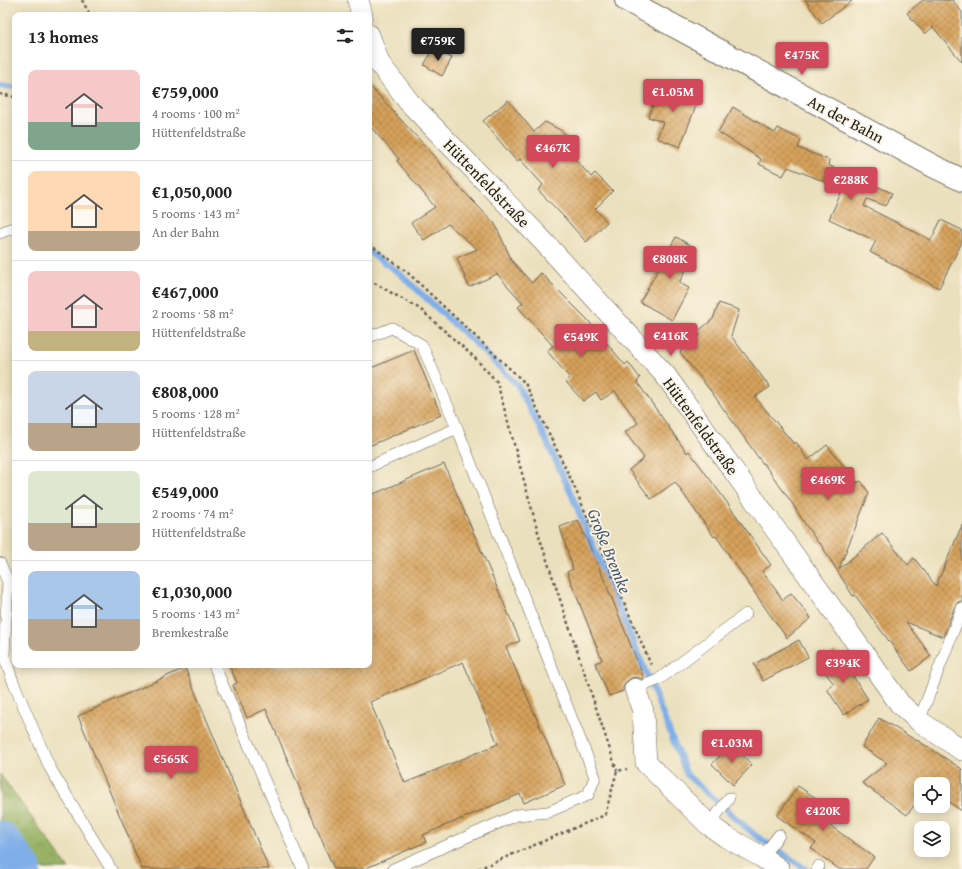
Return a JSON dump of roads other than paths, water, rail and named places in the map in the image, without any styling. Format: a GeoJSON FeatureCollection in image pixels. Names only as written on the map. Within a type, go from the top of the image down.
{"type":"FeatureCollection","features":[{"type":"Feature","properties":{"kind":"street"},"geometry":{"type":"LineString","coordinates":[[358,0],[361,12]]}},
{"type":"Feature","properties":{"kind":"street","name":"An der Bahn"},"geometry":{"type":"LineString","coordinates":[[626,0],[935,167],[962,180]]}},
{"type":"Feature","properties":{"kind":"street","name":"Hüttenfeldstraße"},"geometry":{"type":"LineString","coordinates":[[372,43],[379,63],[409,102],[544,242],[666,376],[900,704],[919,721],[962,750]]}},
{"type":"Feature","properties":{"kind":"street"},"geometry":{"type":"LineString","coordinates":[[635,689],[643,711],[646,763],[713,820],[765,854],[779,869]]}},
{"type":"Feature","properties":{"kind":"lane"},"geometry":{"type":"LineString","coordinates":[[0,233],[12,228]]}},
{"type":"Feature","properties":{"kind":"lane"},"geometry":{"type":"LineString","coordinates":[[372,336],[392,328],[422,345],[457,428],[595,777],[588,795],[548,812],[516,815],[393,869]]}},
{"type":"Feature","properties":{"kind":"lane"},"geometry":{"type":"LineString","coordinates":[[372,466],[457,428]]}},
{"type":"Feature","properties":{"kind":"lane"},"geometry":{"type":"LineString","coordinates":[[0,563],[8,582],[4,656],[14,684],[50,768],[110,869]]}},
{"type":"Feature","properties":{"kind":"lane"},"geometry":{"type":"LineString","coordinates":[[919,721],[962,608]]}},
{"type":"Feature","properties":{"kind":"lane"},"geometry":{"type":"LineString","coordinates":[[635,689],[658,680],[746,614]]}},
{"type":"Feature","properties":{"kind":"lane"},"geometry":{"type":"LineString","coordinates":[[215,668],[303,869]]}},
{"type":"Feature","properties":{"kind":"lane"},"geometry":{"type":"LineString","coordinates":[[713,820],[729,798]]}},
{"type":"Feature","properties":{"kind":"lane"},"geometry":{"type":"LineString","coordinates":[[765,854],[779,834]]}},
{"type":"Feature","properties":{"kind":"waterway","name":"Große Bremke"},"geometry":{"type":"LineString","coordinates":[[0,85],[12,87]]}},
{"type":"Feature","properties":{"kind":"waterway","name":"Große Bremke"},"geometry":{"type":"LineString","coordinates":[[372,254],[399,273],[480,348],[518,386],[545,438],[573,498],[687,775],[755,835],[806,869]]}},
{"type":"Feature","properties":{"kind":"waterway"},"geometry":{"type":"LineString","coordinates":[[0,840],[22,869]]}}]}
